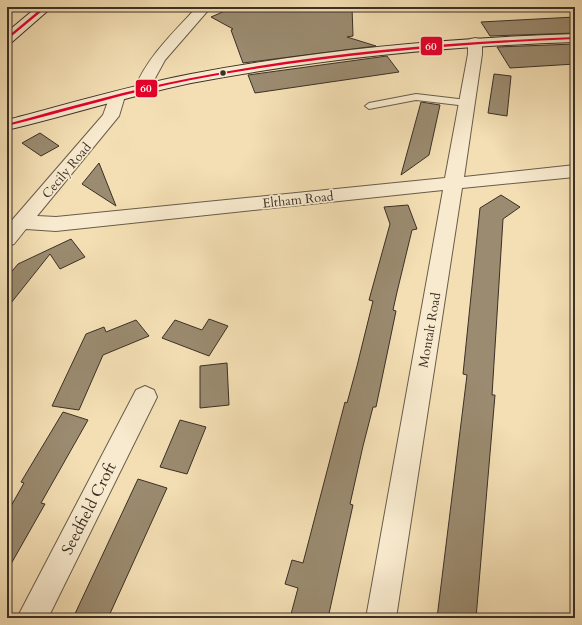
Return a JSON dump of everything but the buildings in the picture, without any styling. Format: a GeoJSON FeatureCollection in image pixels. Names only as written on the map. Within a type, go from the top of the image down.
{"type":"FeatureCollection","features":[{"type":"Feature","properties":{"kind":"street"},"geometry":{"type":"LineString","coordinates":[[7,39],[46,7]]}},
{"type":"Feature","properties":{"kind":"street"},"geometry":{"type":"LineString","coordinates":[[142,90],[147,77],[156,62],[204,7]]}},
{"type":"Feature","properties":{"kind":"street"},"geometry":{"type":"LineString","coordinates":[[7,125],[117,96],[191,79],[289,63],[395,49],[475,42],[575,38]]}},
{"type":"Feature","properties":{"kind":"street","name":"Montalt Road"},"geometry":{"type":"LineString","coordinates":[[381,618],[454,183],[475,54],[475,42]]}},
{"type":"Feature","properties":{"kind":"street","name":"Cecily Road"},"geometry":{"type":"LineString","coordinates":[[7,239],[111,116],[117,96]]}},
{"type":"Feature","properties":{"kind":"street","name":"Eltham Road"},"geometry":{"type":"LineString","coordinates":[[22,222],[56,224],[575,171]]}},
{"type":"Feature","properties":{"kind":"street","name":"Seedfield Croft"},"geometry":{"type":"LineString","coordinates":[[32,618],[145,397]]}},
{"type":"Feature","properties":{"kind":"lane"},"geometry":{"type":"LineString","coordinates":[[369,106],[416,97],[467,103]]}},
{"type":"Feature","properties":{"kind":"transit line","name":"60"},"geometry":{"type":"LineString","coordinates":[[7,39],[45,7]]}},
{"type":"Feature","properties":{"kind":"transit line","name":"60"},"geometry":{"type":"LineString","coordinates":[[7,125],[145,89],[239,70],[334,56],[430,46],[575,38]]}}]}
